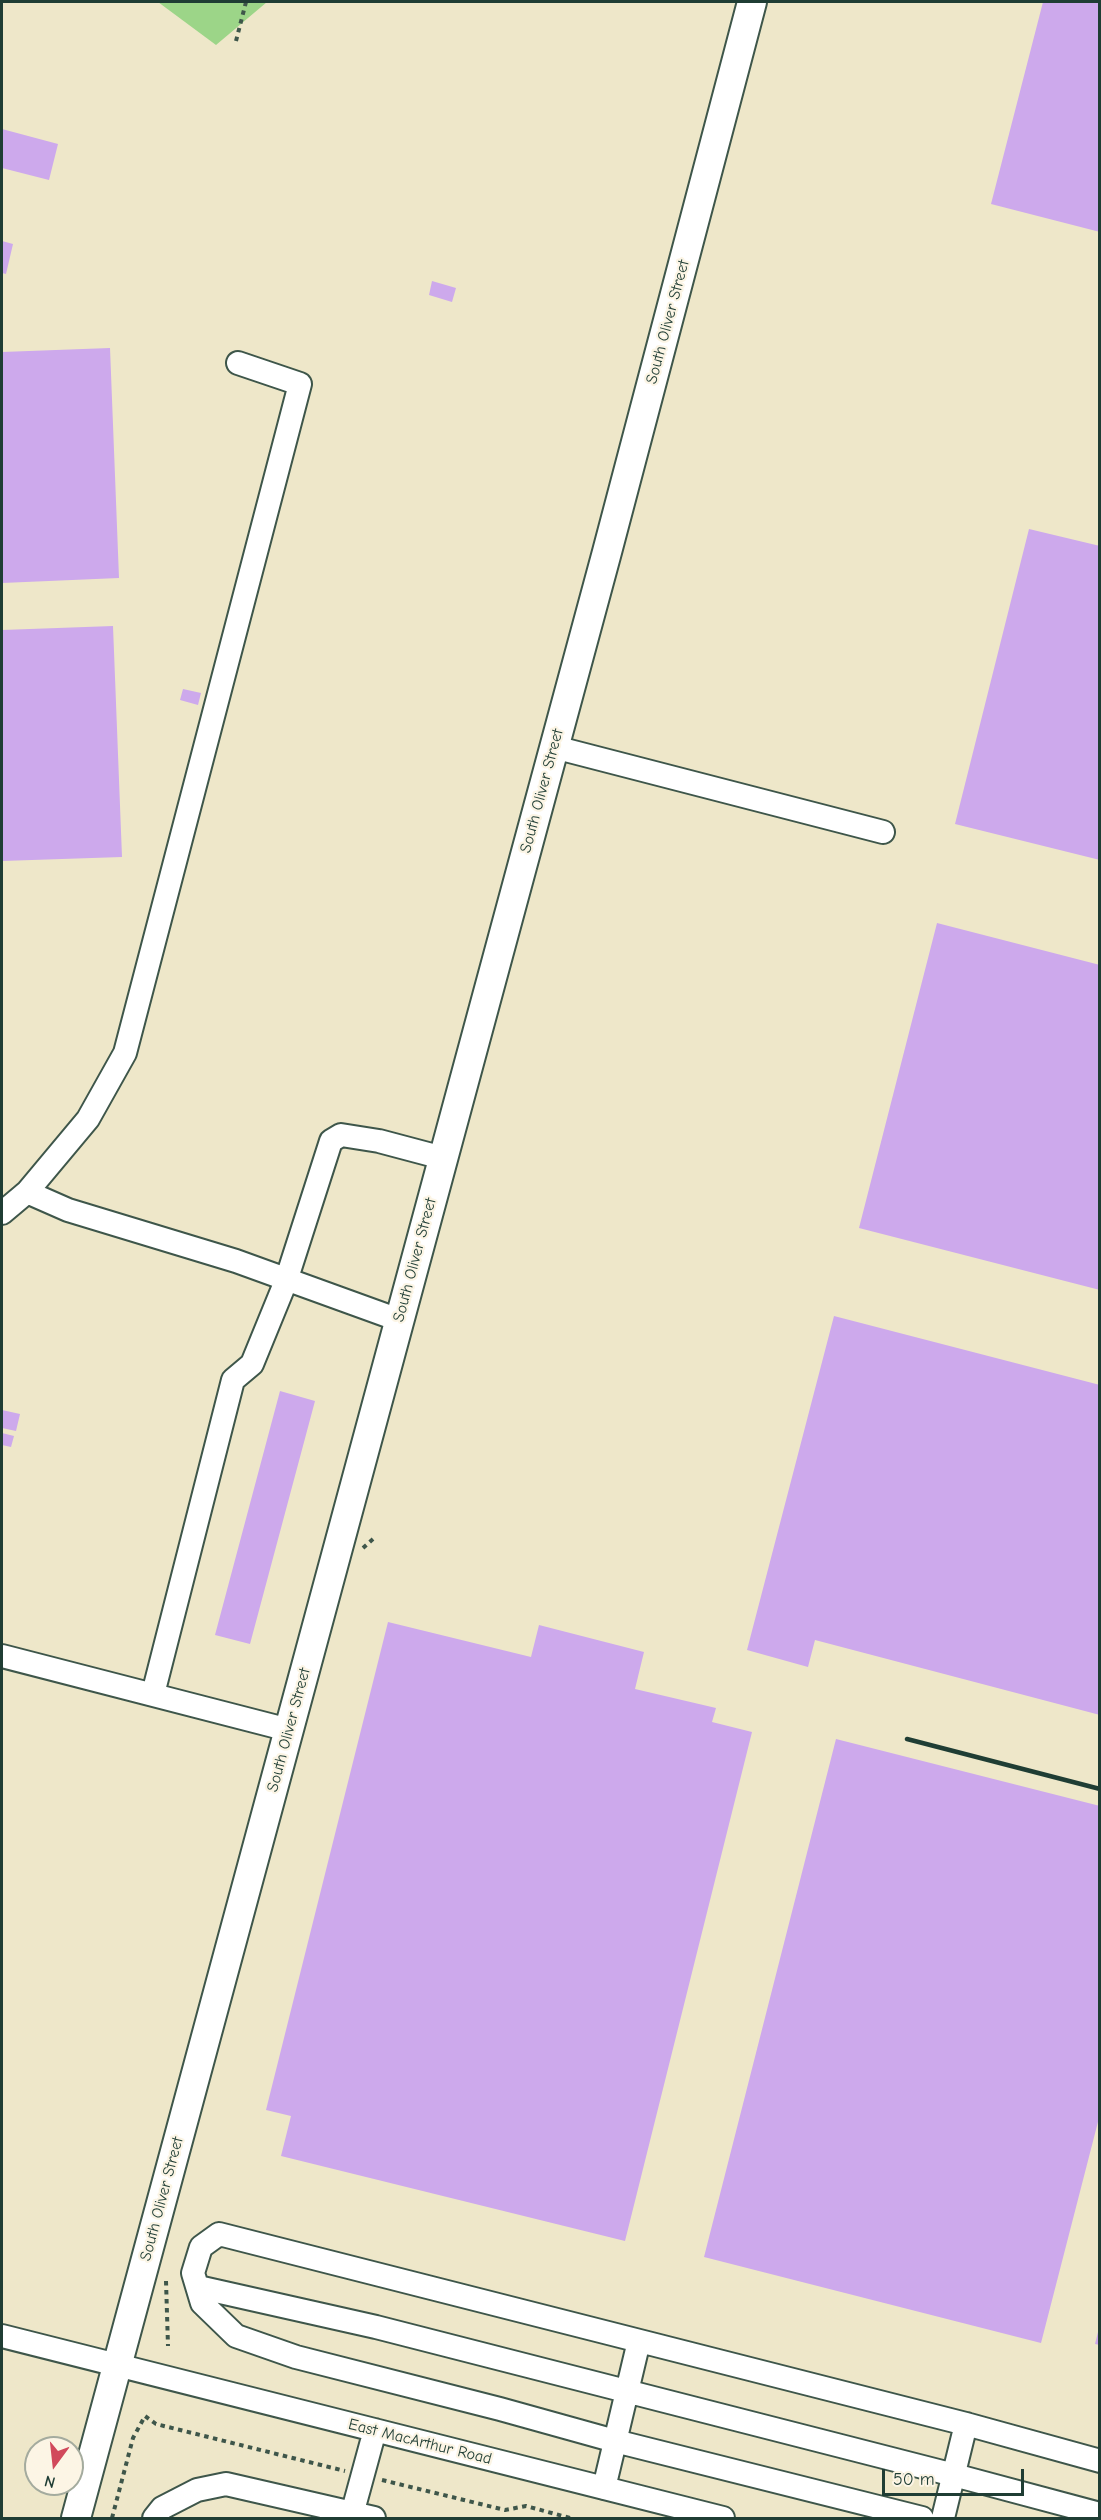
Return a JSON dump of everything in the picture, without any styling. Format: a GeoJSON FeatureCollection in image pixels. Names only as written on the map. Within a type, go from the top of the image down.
{"type":"FeatureCollection","features":[{"type":"Feature","properties":{"kind":"main road","name":"South Oliver Street"},"geometry":{"type":"LineString","coordinates":[[76,2518],[554,747],[752,2]]}},
{"type":"Feature","properties":{"kind":"street"},"geometry":{"type":"LineString","coordinates":[[2,1213],[27,1192],[88,1119],[125,1053],[300,384],[238,363]]}},
{"type":"Feature","properties":{"kind":"street"},"geometry":{"type":"LineString","coordinates":[[554,747],[883,832]]}},
{"type":"Feature","properties":{"kind":"street"},"geometry":{"type":"LineString","coordinates":[[153,1694],[233,1380],[252,1364],[286,1281],[331,1141],[341,1135],[379,1141],[443,1158]]}},
{"type":"Feature","properties":{"kind":"street"},"geometry":{"type":"LineString","coordinates":[[27,1192],[69,1210],[236,1261],[399,1320]]}},
{"type":"Feature","properties":{"kind":"street"},"geometry":{"type":"LineString","coordinates":[[2,1656],[289,1730]]}},
{"type":"Feature","properties":{"kind":"street"},"geometry":{"type":"LineString","coordinates":[[922,2518],[615,2441],[296,2357],[236,2337],[202,2302],[194,2273],[201,2247],[219,2234],[966,2424],[1100,2461]]}},
{"type":"Feature","properties":{"kind":"street"},"geometry":{"type":"LineString","coordinates":[[198,2287],[376,2326],[1100,2514]]}},
{"type":"Feature","properties":{"kind":"street","name":"East MacArthur Road"},"geometry":{"type":"LineString","coordinates":[[2,2336],[604,2488],[676,2513],[723,2518]]}},
{"type":"Feature","properties":{"kind":"street"},"geometry":{"type":"LineString","coordinates":[[604,2488],[639,2341]]}},
{"type":"Feature","properties":{"kind":"street"},"geometry":{"type":"LineString","coordinates":[[943,2518],[966,2424]]}},
{"type":"Feature","properties":{"kind":"street"},"geometry":{"type":"LineString","coordinates":[[154,2518],[162,2508],[197,2490],[226,2484],[359,2517],[375,2430]]}},
{"type":"Feature","properties":{"kind":"path"},"geometry":{"type":"LineString","coordinates":[[236,41],[246,2]]}},
{"type":"Feature","properties":{"kind":"path"},"geometry":{"type":"LineString","coordinates":[[112,2518],[133,2438],[145,2416]]}},
{"type":"Feature","properties":{"kind":"green space"},"geometry":{"type":"Polygon","coordinates":[[[158,2],[267,2],[216,45],[158,2]]]}},
{"type":"Feature","properties":{"kind":"building"},"geometry":{"type":"Polygon","coordinates":[[[1043,2],[1100,2],[1100,232],[991,204],[1043,2]]]}},
{"type":"Feature","properties":{"kind":"building"},"geometry":{"type":"Polygon","coordinates":[[[2,129],[58,144],[49,180],[2,168],[2,129]]]}},
{"type":"Feature","properties":{"kind":"building"},"geometry":{"type":"Polygon","coordinates":[[[2,241],[13,244],[6,274],[2,273],[2,241]]]}},
{"type":"Feature","properties":{"kind":"building"},"geometry":{"type":"Polygon","coordinates":[[[432,281],[456,288],[452,302],[429,295],[432,281]]]}},
{"type":"Feature","properties":{"kind":"building"},"geometry":{"type":"Polygon","coordinates":[[[110,348],[119,578],[2,583],[2,352],[110,348]]]}},
{"type":"Feature","properties":{"kind":"building"},"geometry":{"type":"Polygon","coordinates":[[[1029,529],[1100,546],[1100,860],[955,824],[1029,529]]]}},
{"type":"Feature","properties":{"kind":"building"},"geometry":{"type":"Polygon","coordinates":[[[113,626],[122,857],[2,861],[2,630],[113,626]]]}},
{"type":"Feature","properties":{"kind":"building"},"geometry":{"type":"Polygon","coordinates":[[[183,689],[201,693],[198,705],[180,700],[183,689]]]}},
{"type":"Feature","properties":{"kind":"building"},"geometry":{"type":"Polygon","coordinates":[[[937,923],[1100,965],[1100,1290],[859,1228],[937,923]]]}},
{"type":"Feature","properties":{"kind":"building"},"geometry":{"type":"Polygon","coordinates":[[[834,1316],[1100,1385],[1100,1715],[815,1640],[808,1667],[747,1650],[834,1316]]]}},
{"type":"Feature","properties":{"kind":"building"},"geometry":{"type":"Polygon","coordinates":[[[280,1391],[315,1401],[250,1644],[215,1635],[280,1391]]]}},
{"type":"Feature","properties":{"kind":"building"},"geometry":{"type":"Polygon","coordinates":[[[2,1410],[20,1414],[16,1431],[2,1428],[2,1410]]]}},
{"type":"Feature","properties":{"kind":"building"},"geometry":{"type":"Polygon","coordinates":[[[2,1433],[14,1436],[11,1447],[2,1445],[2,1433]]]}},
{"type":"Feature","properties":{"kind":"building"},"geometry":{"type":"Polygon","coordinates":[[[388,1622],[531,1657],[539,1625],[644,1652],[635,1689],[716,1708],[712,1722],[752,1732],[625,2241],[281,2156],[291,2116],[266,2110],[388,1622]]]}},
{"type":"Feature","properties":{"kind":"building"},"geometry":{"type":"Polygon","coordinates":[[[836,1739],[1100,1806],[1100,2114],[1041,2343],[704,2257],[836,1739]]]}},
{"type":"Feature","properties":{"kind":"building"},"geometry":{"type":"Polygon","coordinates":[[[1100,2328],[1100,2345],[1095,2344],[1100,2328]]]}},
{"type":"Feature","properties":{"kind":"railway"},"geometry":{"type":"LineString","coordinates":[[907,1739],[1100,1789]]}}]}
